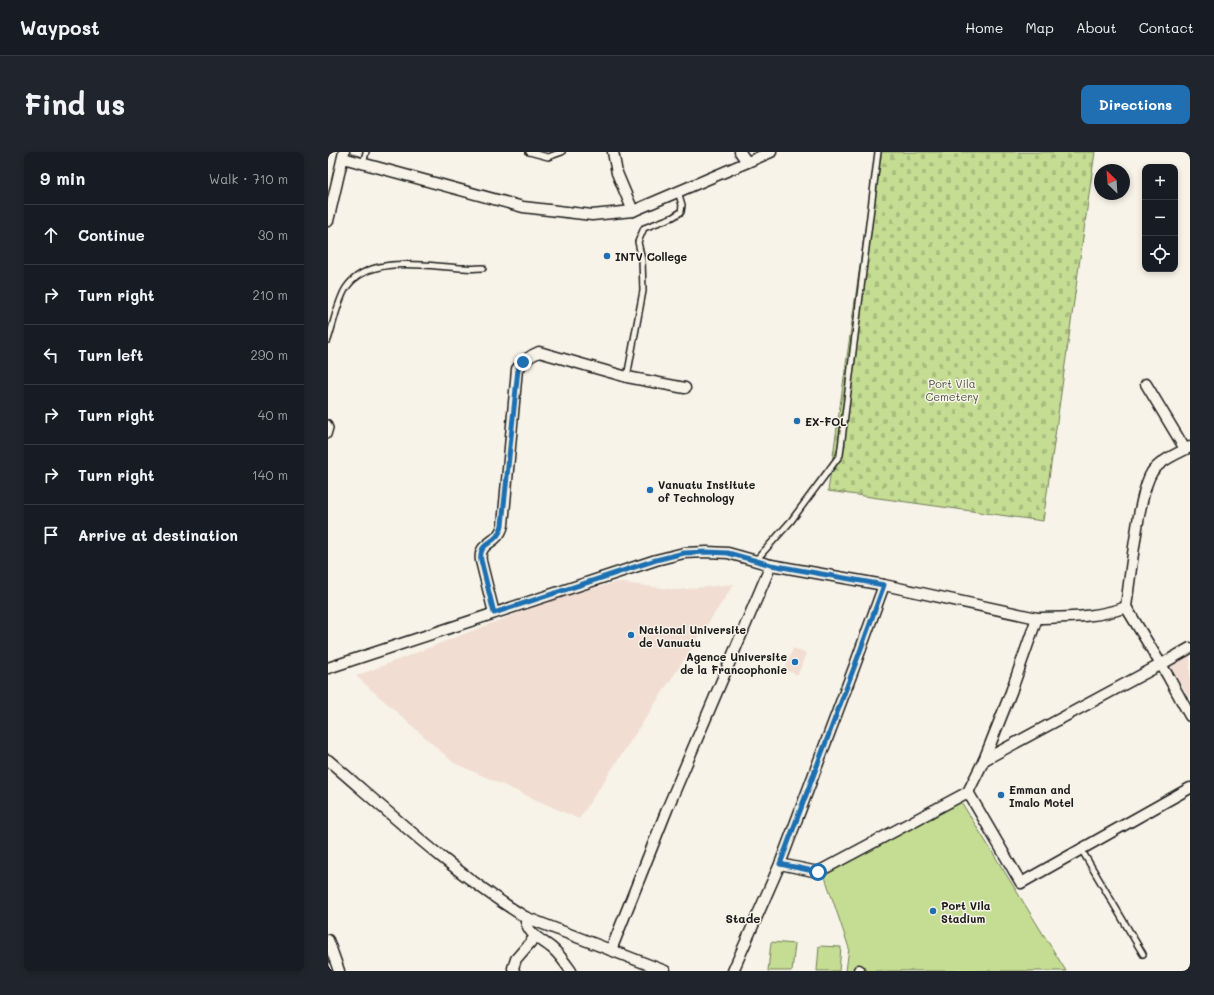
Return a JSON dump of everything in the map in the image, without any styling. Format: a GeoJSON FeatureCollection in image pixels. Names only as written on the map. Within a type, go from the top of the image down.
{"type":"FeatureCollection","features":[{"type":"Feature","properties":{"kind":"street"},"geometry":{"type":"LineString","coordinates":[[613,152],[617,174],[632,211]]}},
{"type":"Feature","properties":{"kind":"street"},"geometry":{"type":"LineString","coordinates":[[740,152],[747,162]]}},
{"type":"Feature","properties":{"kind":"street"},"geometry":{"type":"LineString","coordinates":[[328,220],[344,155],[363,164],[523,207],[592,215],[632,211],[771,152]]}},
{"type":"Feature","properties":{"kind":"street"},"geometry":{"type":"LineString","coordinates":[[494,613],[481,560],[481,554],[485,545],[493,541],[499,535],[502,525],[518,369],[526,359],[539,352],[627,377],[684,388]]}},
{"type":"Feature","properties":{"kind":"street"},"geometry":{"type":"LineString","coordinates":[[1146,384],[1188,448],[1157,466],[1147,483],[1136,534],[1126,608],[1190,716]]}},
{"type":"Feature","properties":{"kind":"street"},"geometry":{"type":"LineString","coordinates":[[328,668],[656,560],[684,553],[728,553],[771,565],[884,585],[1036,618],[1088,617],[1126,608]]}},
{"type":"Feature","properties":{"kind":"street"},"geometry":{"type":"LineString","coordinates":[[611,950],[668,807],[771,565]]}},
{"type":"Feature","properties":{"kind":"street"},"geometry":{"type":"LineString","coordinates":[[733,971],[780,864],[884,585]]}},
{"type":"Feature","properties":{"kind":"street"},"geometry":{"type":"LineString","coordinates":[[780,864],[818,872],[968,792],[984,760],[1011,692],[1036,618]]}},
{"type":"Feature","properties":{"kind":"street"},"geometry":{"type":"LineString","coordinates":[[984,760],[1190,648]]}},
{"type":"Feature","properties":{"kind":"street"},"geometry":{"type":"LineString","coordinates":[[328,760],[451,865],[505,905],[525,917],[665,971]]}},
{"type":"Feature","properties":{"kind":"street"},"geometry":{"type":"LineString","coordinates":[[968,792],[1021,883],[1190,788]]}},
{"type":"Feature","properties":{"kind":"street"},"geometry":{"type":"LineString","coordinates":[[525,917],[526,926],[535,937],[553,949],[571,971]]}},
{"type":"Feature","properties":{"kind":"street"},"geometry":{"type":"LineString","coordinates":[[514,971],[513,968],[516,959],[535,937]]}},
{"type":"Feature","properties":{"kind":"street"},"geometry":{"type":"LineString","coordinates":[[328,940],[339,971]]}},
{"type":"Feature","properties":{"kind":"lane"},"geometry":{"type":"LineString","coordinates":[[363,164],[366,152]]}},
{"type":"Feature","properties":{"kind":"lane"},"geometry":{"type":"LineString","coordinates":[[529,152],[548,157],[562,152]]}},
{"type":"Feature","properties":{"kind":"lane"},"geometry":{"type":"LineString","coordinates":[[756,561],[791,521],[840,455],[878,152]]}},
{"type":"Feature","properties":{"kind":"lane"},"geometry":{"type":"LineString","coordinates":[[627,377],[643,291],[642,260],[638,242],[644,228],[673,217],[681,212],[682,205],[678,191]]}},
{"type":"Feature","properties":{"kind":"lane"},"geometry":{"type":"LineString","coordinates":[[328,340],[344,292],[353,280],[364,272],[382,266],[420,264],[483,268]]}},
{"type":"Feature","properties":{"kind":"lane"},"geometry":{"type":"LineString","coordinates":[[328,423],[330,428],[328,435]]}},
{"type":"Feature","properties":{"kind":"lane"},"geometry":{"type":"LineString","coordinates":[[1081,849],[1143,954]]}},
{"type":"Feature","properties":{"kind":"shaded area"},"geometry":{"type":"Polygon","coordinates":[[[617,582],[676,590],[734,584],[579,819],[454,763],[356,676],[554,599],[617,582]]]}},
{"type":"Feature","properties":{"kind":"shaded area","name":"Agence Universite de la Francophonie"},"geometry":{"type":"Polygon","coordinates":[[[793,648],[806,653],[798,675],[785,670],[793,648]]]}},
{"type":"Feature","properties":{"kind":"shaded area"},"geometry":{"type":"Polygon","coordinates":[[[1190,651],[1190,700],[1169,664],[1190,651]]]}},
{"type":"Feature","properties":{"kind":"green space","name":"Port Vila Cemetery"},"geometry":{"type":"Polygon","coordinates":[[[876,152],[1095,152],[1043,521],[828,491],[876,152]]]}},
{"type":"Feature","properties":{"kind":"green space","name":"Port Vila Stadium"},"geometry":{"type":"Polygon","coordinates":[[[960,800],[1066,971],[846,971],[849,948],[824,874],[960,800]]]}},
{"type":"Feature","properties":{"kind":"green space"},"geometry":{"type":"Polygon","coordinates":[[[771,942],[795,944],[792,971],[768,971],[771,942]]]}},
{"type":"Feature","properties":{"kind":"green space"},"geometry":{"type":"Polygon","coordinates":[[[819,946],[841,947],[839,971],[817,971],[819,946]]]}},
{"type":"Feature","properties":{"kind":"place","name":"INTV College"},"geometry":{"type":"Point","coordinates":[607,256]}},
{"type":"Feature","properties":{"kind":"place","name":"EX-FOL"},"geometry":{"type":"Point","coordinates":[797,421]}},
{"type":"Feature","properties":{"kind":"place","name":"Vanuatu Institute of Technology"},"geometry":{"type":"Point","coordinates":[650,490]}},
{"type":"Feature","properties":{"kind":"place","name":"National Universite de Vanuatu"},"geometry":{"type":"Point","coordinates":[631,635]}},
{"type":"Feature","properties":{"kind":"place","name":"Agence Universite de la Francophonie"},"geometry":{"type":"Point","coordinates":[795,662]}},
{"type":"Feature","properties":{"kind":"place","name":"Emman and Imalo Motel"},"geometry":{"type":"Point","coordinates":[1001,795]}},
{"type":"Feature","properties":{"kind":"place","name":"Port Vila Stadium"},"geometry":{"type":"Point","coordinates":[933,911]}},
{"type":"Feature","properties":{"kind":"district","name":"Stade"},"geometry":{"type":"Point","coordinates":[743,918]}},
{"type":"Feature","properties":{"kind":"route"},"geometry":{"type":"LineString","coordinates":[[523,362],[518,369],[501,530],[499,535],[493,541],[485,545],[481,554],[481,560],[494,613],[656,560],[684,553],[728,553],[771,565],[884,585],[780,864],[818,872]]}}]}
